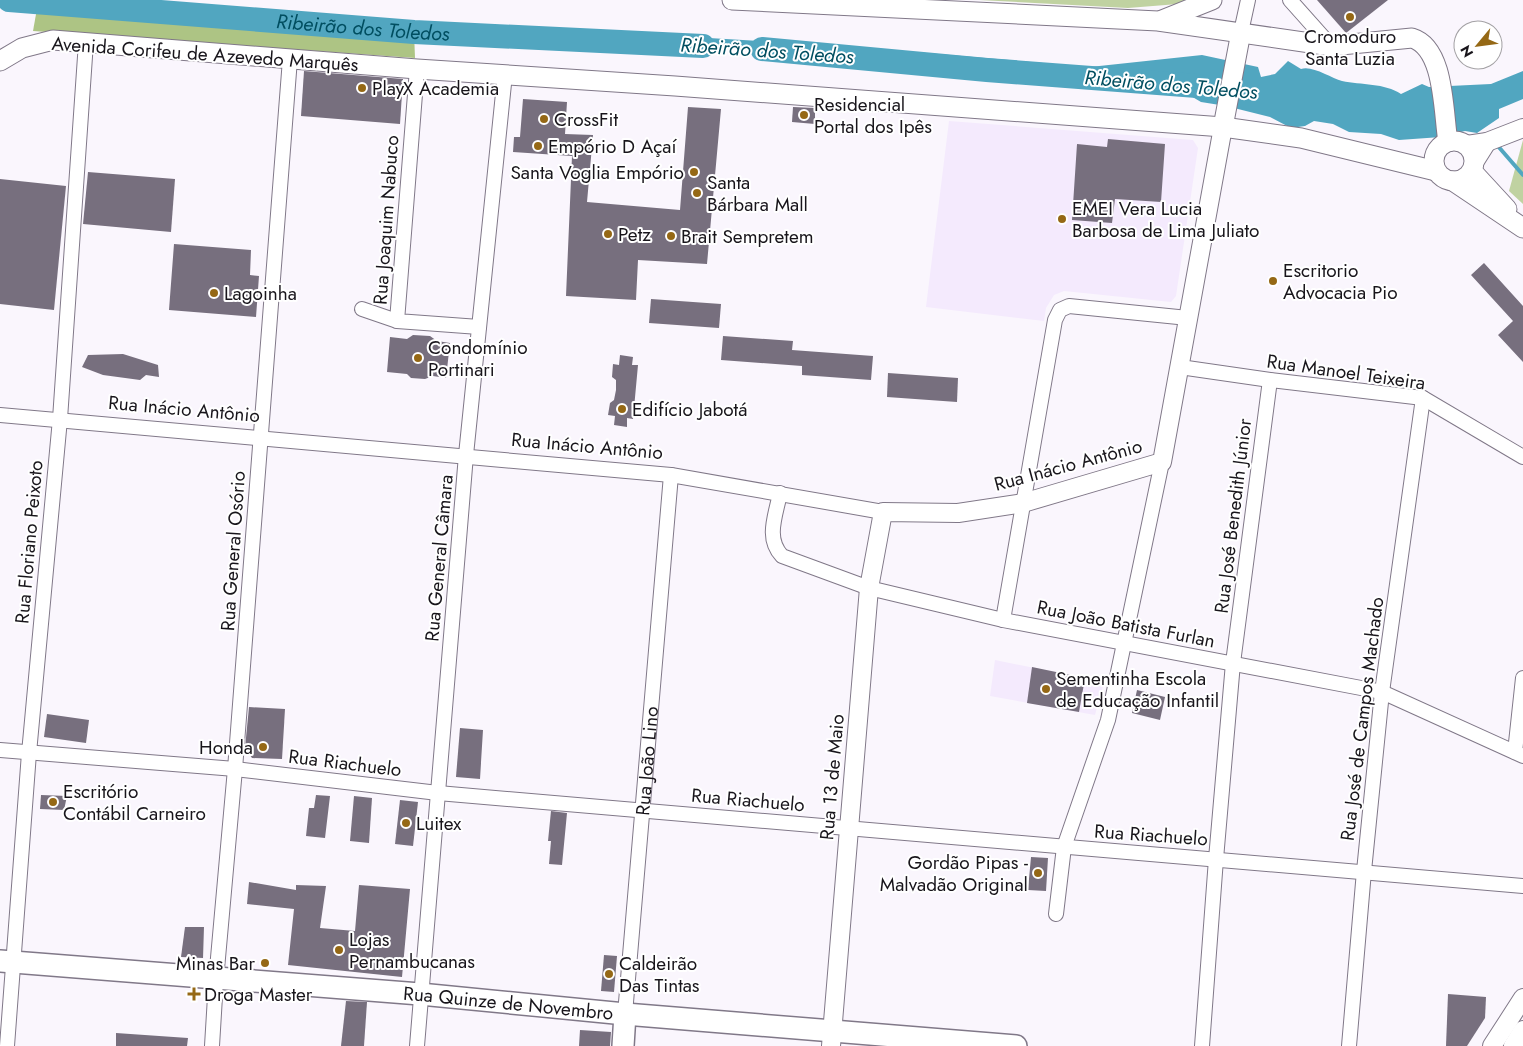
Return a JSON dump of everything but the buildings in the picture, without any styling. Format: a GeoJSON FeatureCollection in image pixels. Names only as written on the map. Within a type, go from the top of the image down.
{"type":"FeatureCollection","features":[{"type":"Feature","properties":{"kind":"main road"},"geometry":{"type":"LineString","coordinates":[[732,0],[1158,21],[1239,39],[1331,46],[1412,38],[1420,40],[1432,52],[1437,70],[1447,139]]}},
{"type":"Feature","properties":{"kind":"main road"},"geometry":{"type":"LineString","coordinates":[[1158,21],[1212,0]]}},
{"type":"Feature","properties":{"kind":"main road"},"geometry":{"type":"LineString","coordinates":[[1224,120],[1239,39]]}},
{"type":"Feature","properties":{"kind":"main road","name":"Avenida Corifeu de Azevedo Marquês"},"geometry":{"type":"LineString","coordinates":[[0,61],[36,43],[53,40],[417,69],[1224,120],[1436,171]]}},
{"type":"Feature","properties":{"kind":"main road"},"geometry":{"type":"LineString","coordinates":[[1447,139],[1454,140],[1471,159],[1523,227]]}},
{"type":"Feature","properties":{"kind":"main road"},"geometry":{"type":"LineString","coordinates":[[1447,139],[1434,157],[1436,171],[1523,227]]}},
{"type":"Feature","properties":{"kind":"main road"},"geometry":{"type":"LineString","coordinates":[[1453,181],[1467,177],[1471,159]]}},
{"type":"Feature","properties":{"kind":"main road","name":"Rua Quinze de Novembro"},"geometry":{"type":"LineString","coordinates":[[6,962],[216,980],[420,994],[625,1014],[832,1038],[1016,1046]]}},
{"type":"Feature","properties":{"kind":"main road","name":"Rua João Lino"},"geometry":{"type":"LineString","coordinates":[[623,1046],[625,1014]]}},
{"type":"Feature","properties":{"kind":"street"},"geometry":{"type":"LineString","coordinates":[[1239,39],[1248,0]]}},
{"type":"Feature","properties":{"kind":"street"},"geometry":{"type":"LineString","coordinates":[[1290,0],[1331,46]]}},
{"type":"Feature","properties":{"kind":"street","name":"Rua Floriano Peixoto"},"geometry":{"type":"LineString","coordinates":[[7,1046],[6,962],[29,753],[60,420],[86,42]]}},
{"type":"Feature","properties":{"kind":"street","name":"Rua General Osório"},"geometry":{"type":"LineString","coordinates":[[212,1046],[290,60]]}},
{"type":"Feature","properties":{"kind":"street","name":"Rua Joaquim Nabuco"},"geometry":{"type":"LineString","coordinates":[[417,69],[397,321],[479,327]]}},
{"type":"Feature","properties":{"kind":"street","name":"Rua General Câmara"},"geometry":{"type":"LineString","coordinates":[[417,1046],[466,456],[505,74]]}},
{"type":"Feature","properties":{"kind":"street"},"geometry":{"type":"LineString","coordinates":[[1056,914],[1064,847],[1108,720],[1125,644],[1180,367],[1224,120]]}},
{"type":"Feature","properties":{"kind":"street"},"geometry":{"type":"LineString","coordinates":[[1471,159],[1489,141],[1521,129]]}},
{"type":"Feature","properties":{"kind":"street"},"geometry":{"type":"LineString","coordinates":[[1003,620],[1055,320],[1060,310],[1069,306],[1188,318]]}},
{"type":"Feature","properties":{"kind":"street"},"geometry":{"type":"LineString","coordinates":[[362,309],[397,321]]}},
{"type":"Feature","properties":{"kind":"street","name":"Rua Manoel Teixeira"},"geometry":{"type":"LineString","coordinates":[[1180,367],[1270,380],[1423,398],[1523,457]]}},
{"type":"Feature","properties":{"kind":"street","name":"Rua José Benedith Júnior"},"geometry":{"type":"LineString","coordinates":[[1202,1046],[1233,663],[1270,380]]}},
{"type":"Feature","properties":{"kind":"street","name":"Rua José de Campos Machado"},"geometry":{"type":"LineString","coordinates":[[1350,1046],[1364,871],[1382,692],[1423,398]]}},
{"type":"Feature","properties":{"kind":"street","name":"Rua Inácio Antônio"},"geometry":{"type":"LineString","coordinates":[[0,415],[671,475],[883,512],[958,513],[1022,503],[1162,462]]}},
{"type":"Feature","properties":{"kind":"street","name":"Rua João Lino"},"geometry":{"type":"LineString","coordinates":[[625,1014],[671,475]]}},
{"type":"Feature","properties":{"kind":"street","name":"Rua João Batista Furlan"},"geometry":{"type":"LineString","coordinates":[[780,493],[772,529],[773,541],[782,556],[869,588],[1003,620],[1382,692],[1519,754]]}},
{"type":"Feature","properties":{"kind":"street","name":"Rua 13 de Maio"},"geometry":{"type":"LineString","coordinates":[[832,1038],[869,588],[883,512]]}},
{"type":"Feature","properties":{"kind":"street"},"geometry":{"type":"LineString","coordinates":[[1519,754],[1523,678]]}},
{"type":"Feature","properties":{"kind":"street","name":"Rua Riachuelo"},"geometry":{"type":"LineString","coordinates":[[0,750],[235,770],[438,793],[644,809],[1523,886]]}},
{"type":"Feature","properties":{"kind":"street"},"geometry":{"type":"LineString","coordinates":[[1492,1046],[1523,998]]}},
{"type":"Feature","properties":{"kind":"street"},"geometry":{"type":"LineString","coordinates":[[1513,1046],[1523,1030]]}},
{"type":"Feature","properties":{"kind":"shaded area","name":"EMEI Vera Lucia Barbosa de Lima Juliato"},"geometry":{"type":"Polygon","coordinates":[[[949,121],[1193,140],[1198,148],[1176,296],[1171,302],[1064,291],[1054,295],[1046,308],[1044,321],[926,307],[949,121]]]}},
{"type":"Feature","properties":{"kind":"shaded area","name":"Sementinha Escola de Educação Infantil"},"geometry":{"type":"Polygon","coordinates":[[[995,660],[1104,682],[1095,715],[990,696],[995,660]]]}},
{"type":"Feature","properties":{"kind":"green space"},"geometry":{"type":"Polygon","coordinates":[[[979,0],[1188,0],[1178,4],[1128,8],[979,0]]]}},
{"type":"Feature","properties":{"kind":"green space"},"geometry":{"type":"Polygon","coordinates":[[[38,3],[414,32],[415,58],[33,31],[38,3]]]}},
{"type":"Feature","properties":{"kind":"green space"},"geometry":{"type":"Polygon","coordinates":[[[1523,140],[1523,204],[1509,191],[1523,140]]]}},
{"type":"Feature","properties":{"kind":"water"},"geometry":{"type":"Polygon","coordinates":[[[437,30],[566,32],[573,30],[844,46],[1090,67],[1202,55],[1258,67],[1261,77],[1275,74],[1288,61],[1301,69],[1316,70],[1342,81],[1380,86],[1395,90],[1401,94],[1422,84],[1429,87],[1491,84],[1523,71],[1523,99],[1499,109],[1499,118],[1477,133],[1465,131],[1441,137],[1399,140],[1381,134],[1349,132],[1333,124],[1314,121],[1305,126],[1291,128],[1270,117],[1201,102],[1167,82],[987,70],[792,51],[441,33],[437,30]]]}},
{"type":"Feature","properties":{"kind":"waterway","name":"Ribeirão dos Toledos"},"geometry":{"type":"LineString","coordinates":[[9,0],[414,32],[703,46]]}},
{"type":"Feature","properties":{"kind":"waterway","name":"Ribeirão dos Toledos"},"geometry":{"type":"LineString","coordinates":[[762,49],[987,70],[1197,86]]}},
{"type":"Feature","properties":{"kind":"waterway"},"geometry":{"type":"LineString","coordinates":[[1497,145],[1523,175]]}},
{"type":"Feature","properties":{"kind":"place","name":"Cromoduro Santa Luzia"},"geometry":{"type":"Point","coordinates":[1350,17]}},
{"type":"Feature","properties":{"kind":"place","name":"PlayX Academia"},"geometry":{"type":"Point","coordinates":[362,88]}},
{"type":"Feature","properties":{"kind":"place","name":"Residencial Portal dos Ipês"},"geometry":{"type":"Point","coordinates":[804,115]}},
{"type":"Feature","properties":{"kind":"place","name":"CrossFit"},"geometry":{"type":"Point","coordinates":[544,119]}},
{"type":"Feature","properties":{"kind":"place","name":"Empório D Açaí"},"geometry":{"type":"Point","coordinates":[538,146]}},
{"type":"Feature","properties":{"kind":"place","name":"Santa Voglia Empório"},"geometry":{"type":"Point","coordinates":[694,172]}},
{"type":"Feature","properties":{"kind":"place","name":"Santa Bárbara Mall"},"geometry":{"type":"Point","coordinates":[697,193]}},
{"type":"Feature","properties":{"kind":"place","name":"EMEI Vera Lucia Barbosa de Lima Juliato"},"geometry":{"type":"Point","coordinates":[1062,219]}},
{"type":"Feature","properties":{"kind":"place","name":"Petz"},"geometry":{"type":"Point","coordinates":[608,234]}},
{"type":"Feature","properties":{"kind":"place","name":"Brait Sempretem"},"geometry":{"type":"Point","coordinates":[671,236]}},
{"type":"Feature","properties":{"kind":"place","name":"Escritorio Advocacia Pio"},"geometry":{"type":"Point","coordinates":[1273,281]}},
{"type":"Feature","properties":{"kind":"place","name":"Lagoinha"},"geometry":{"type":"Point","coordinates":[214,293]}},
{"type":"Feature","properties":{"kind":"place","name":"Condomínio Portinari"},"geometry":{"type":"Point","coordinates":[418,358]}},
{"type":"Feature","properties":{"kind":"place","name":"Edifício Jabotá"},"geometry":{"type":"Point","coordinates":[622,409]}},
{"type":"Feature","properties":{"kind":"place","name":"Sementinha Escola de Educação Infantil"},"geometry":{"type":"Point","coordinates":[1046,689]}},
{"type":"Feature","properties":{"kind":"place","name":"Honda"},"geometry":{"type":"Point","coordinates":[263,747]}},
{"type":"Feature","properties":{"kind":"place","name":"Escritório Contábil Carneiro"},"geometry":{"type":"Point","coordinates":[53,802]}},
{"type":"Feature","properties":{"kind":"place","name":"Luitex"},"geometry":{"type":"Point","coordinates":[406,823]}},
{"type":"Feature","properties":{"kind":"place","name":"Gordão Pipas - Malvadão Original"},"geometry":{"type":"Point","coordinates":[1038,873]}},
{"type":"Feature","properties":{"kind":"place","name":"Lojas Pernambucanas"},"geometry":{"type":"Point","coordinates":[339,950]}},
{"type":"Feature","properties":{"kind":"place","name":"Minas Bar"},"geometry":{"type":"Point","coordinates":[265,963]}},
{"type":"Feature","properties":{"kind":"place","name":"Caldeirão Das Tintas"},"geometry":{"type":"Point","coordinates":[609,974]}},
{"type":"Feature","properties":{"kind":"place","name":"Droga Master"},"geometry":{"type":"Point","coordinates":[194,994]}}]}
